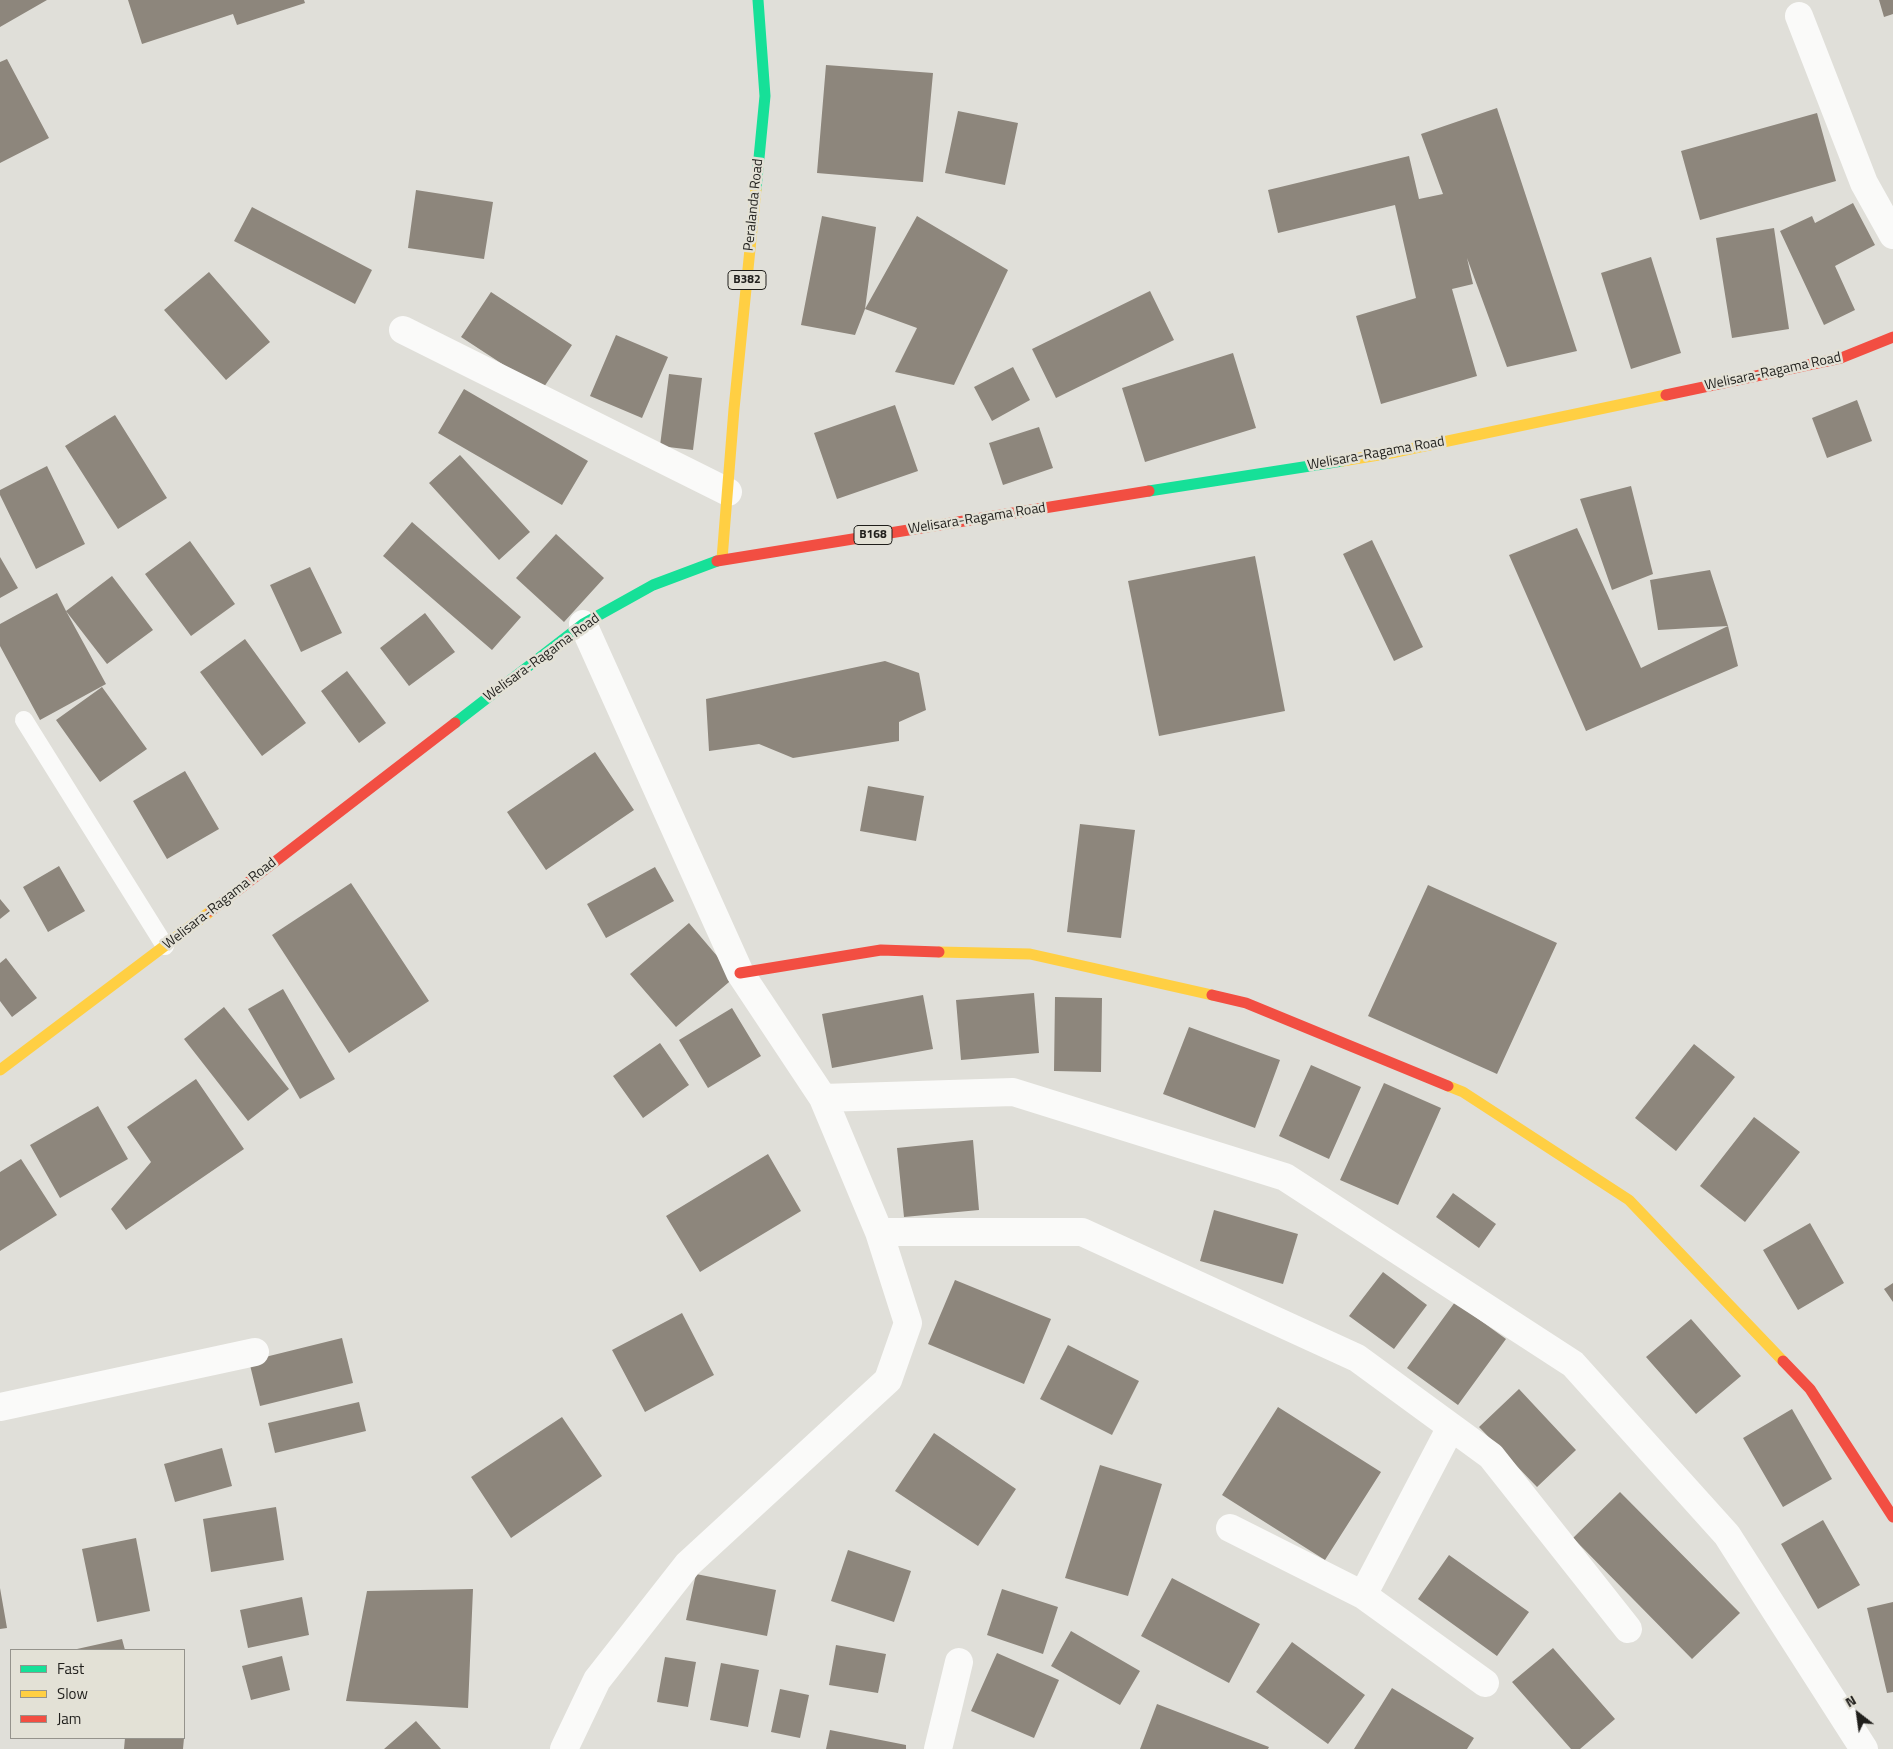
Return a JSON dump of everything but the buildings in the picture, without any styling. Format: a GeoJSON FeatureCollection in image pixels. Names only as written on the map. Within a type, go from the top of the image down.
{"type":"FeatureCollection","features":[{"type":"Feature","properties":{"kind":"main road","name":"Peralanda Road"},"geometry":{"type":"LineString","coordinates":[[722,559],[734,409],[765,96],[758,0]]}},
{"type":"Feature","properties":{"kind":"main road","name":"Welisara-Ragama Road"},"geometry":{"type":"LineString","coordinates":[[0,1070],[165,946],[583,624],[653,585],[722,559],[1391,453],[1841,358],[1893,337]]}},
{"type":"Feature","properties":{"kind":"main road"},"geometry":{"type":"LineString","coordinates":[[740,973],[881,950],[1030,954],[1246,1003],[1463,1092],[1629,1200],[1810,1389],[1893,1517]]}},
{"type":"Feature","properties":{"kind":"street"},"geometry":{"type":"LineString","coordinates":[[1799,16],[1864,183],[1893,236]]}},
{"type":"Feature","properties":{"kind":"street"},"geometry":{"type":"LineString","coordinates":[[403,330],[728,492]]}},
{"type":"Feature","properties":{"kind":"street"},"geometry":{"type":"LineString","coordinates":[[564,1749],[598,1680],[688,1564],[888,1380],[908,1324],[879,1232],[823,1098],[740,973],[583,624]]}},
{"type":"Feature","properties":{"kind":"street"},"geometry":{"type":"LineString","coordinates":[[823,1098],[1014,1092],[1285,1177],[1573,1364],[1727,1535],[1864,1749]]}},
{"type":"Feature","properties":{"kind":"street"},"geometry":{"type":"LineString","coordinates":[[879,1232],[1082,1232],[1357,1358],[1491,1456],[1628,1629]]}},
{"type":"Feature","properties":{"kind":"street"},"geometry":{"type":"LineString","coordinates":[[0,1407],[255,1352]]}},
{"type":"Feature","properties":{"kind":"street"},"geometry":{"type":"LineString","coordinates":[[1363,1595],[1451,1427]]}},
{"type":"Feature","properties":{"kind":"street"},"geometry":{"type":"LineString","coordinates":[[1230,1528],[1363,1595],[1485,1683]]}},
{"type":"Feature","properties":{"kind":"street"},"geometry":{"type":"LineString","coordinates":[[938,1749],[959,1662]]}},
{"type":"Feature","properties":{"kind":"lane"},"geometry":{"type":"LineString","coordinates":[[24,720],[165,946]]}},
{"type":"Feature","properties":{"kind":"traffic: fast"},"geometry":{"type":"LineString","coordinates":[[756,189],[765,96],[758,0]]}},
{"type":"Feature","properties":{"kind":"traffic: fast"},"geometry":{"type":"LineString","coordinates":[[1149,491],[1342,461]]}},
{"type":"Feature","properties":{"kind":"traffic: fast"},"geometry":{"type":"LineString","coordinates":[[455,723],[583,624],[653,585],[717,561]]}},
{"type":"Feature","properties":{"kind":"traffic: slow"},"geometry":{"type":"LineString","coordinates":[[722,559],[734,409],[756,189]]}},
{"type":"Feature","properties":{"kind":"traffic: slow"},"geometry":{"type":"LineString","coordinates":[[1342,461],[1391,453],[1666,395]]}},
{"type":"Feature","properties":{"kind":"traffic: slow"},"geometry":{"type":"LineString","coordinates":[[0,1070],[211,911]]}},
{"type":"Feature","properties":{"kind":"traffic: slow"},"geometry":{"type":"LineString","coordinates":[[939,952],[1030,954],[1212,995]]}},
{"type":"Feature","properties":{"kind":"traffic: slow"},"geometry":{"type":"LineString","coordinates":[[1448,1086],[1463,1092],[1629,1200],[1783,1361]]}},
{"type":"Feature","properties":{"kind":"traffic: jam"},"geometry":{"type":"LineString","coordinates":[[1666,395],[1841,358],[1893,337]]}},
{"type":"Feature","properties":{"kind":"traffic: jam"},"geometry":{"type":"LineString","coordinates":[[717,561],[1149,491]]}},
{"type":"Feature","properties":{"kind":"traffic: jam"},"geometry":{"type":"LineString","coordinates":[[211,911],[455,723]]}},
{"type":"Feature","properties":{"kind":"traffic: jam"},"geometry":{"type":"LineString","coordinates":[[740,973],[881,950],[939,952]]}},
{"type":"Feature","properties":{"kind":"traffic: jam"},"geometry":{"type":"LineString","coordinates":[[1212,995],[1246,1003],[1448,1086]]}},
{"type":"Feature","properties":{"kind":"traffic: jam"},"geometry":{"type":"LineString","coordinates":[[1783,1361],[1810,1389],[1893,1517]]}}]}
